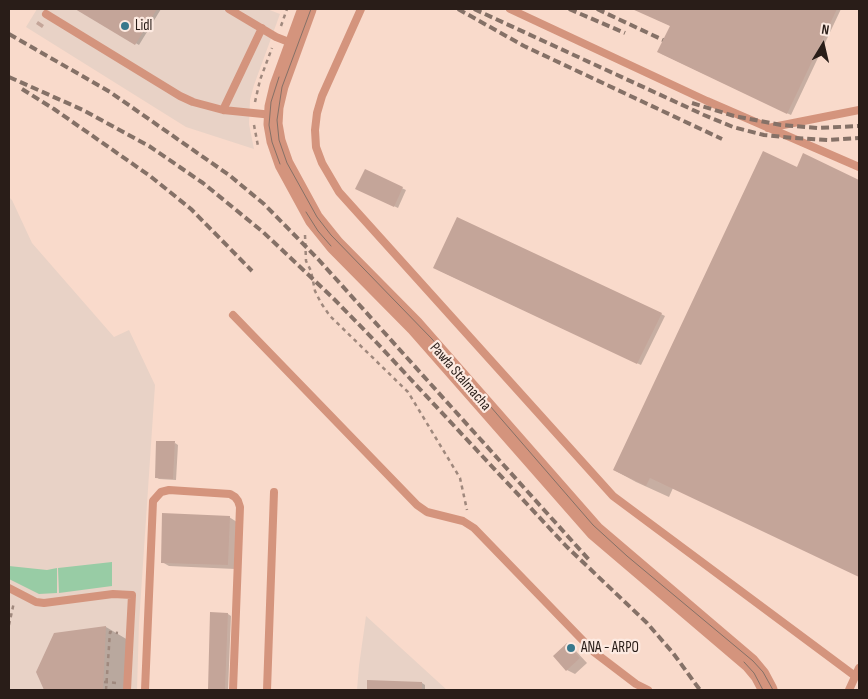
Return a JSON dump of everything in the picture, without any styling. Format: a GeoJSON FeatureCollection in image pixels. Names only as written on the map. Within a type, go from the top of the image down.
{"type":"FeatureCollection","features":[{"type":"Feature","properties":{"kind":"street","name":"Pawła Stalmacha"},"geometry":{"type":"LineString","coordinates":[[307,9],[279,86],[274,115],[275,138],[284,164],[312,215],[328,237],[415,326],[595,531],[750,663],[762,678],[768,690]]}},
{"type":"Feature","properties":{"kind":"lane"},"geometry":{"type":"LineString","coordinates":[[229,9],[276,37],[294,44]]}},
{"type":"Feature","properties":{"kind":"lane"},"geometry":{"type":"LineString","coordinates":[[360,9],[322,96],[315,130],[316,146],[322,163],[340,192],[613,496],[857,672],[849,690]]}},
{"type":"Feature","properties":{"kind":"lane"},"geometry":{"type":"LineString","coordinates":[[510,9],[707,101],[859,167]]}},
{"type":"Feature","properties":{"kind":"lane"},"geometry":{"type":"LineString","coordinates":[[46,14],[180,96],[193,102],[223,110],[274,115]]}},
{"type":"Feature","properties":{"kind":"lane"},"geometry":{"type":"LineString","coordinates":[[223,110],[262,28]]}},
{"type":"Feature","properties":{"kind":"lane"},"geometry":{"type":"LineString","coordinates":[[768,128],[859,110]]}},
{"type":"Feature","properties":{"kind":"lane"},"geometry":{"type":"LineString","coordinates":[[233,315],[417,505],[427,512],[463,520],[474,528],[594,652],[636,684],[648,690]]}},
{"type":"Feature","properties":{"kind":"lane"},"geometry":{"type":"LineString","coordinates":[[145,690],[153,501],[161,492],[169,490],[230,494],[235,497],[240,507],[233,690]]}},
{"type":"Feature","properties":{"kind":"lane"},"geometry":{"type":"LineString","coordinates":[[267,690],[274,492]]}},
{"type":"Feature","properties":{"kind":"lane"},"geometry":{"type":"LineString","coordinates":[[9,588],[36,602],[44,603],[113,594],[132,595],[127,690]]}},
{"type":"Feature","properties":{"kind":"path"},"geometry":{"type":"LineString","coordinates":[[305,240],[306,261],[311,271],[315,291],[321,303],[330,316],[408,392],[460,478],[468,514],[474,528]]}},
{"type":"Feature","properties":{"kind":"path"},"geometry":{"type":"LineString","coordinates":[[9,625],[17,592]]}},
{"type":"Feature","properties":{"kind":"path"},"geometry":{"type":"LineString","coordinates":[[106,690],[110,632],[130,633]]}},
{"type":"Feature","properties":{"kind":"shaded area"},"geometry":{"type":"Polygon","coordinates":[[[37,9],[267,9],[280,14],[250,100],[249,124],[254,149],[186,127],[26,27],[37,9]]]}},
{"type":"Feature","properties":{"kind":"shaded area"},"geometry":{"type":"Polygon","coordinates":[[[9,197],[32,243],[114,337],[129,330],[155,385],[139,623],[137,690],[9,690],[9,197]]]}},
{"type":"Feature","properties":{"kind":"shaded area"},"geometry":{"type":"Polygon","coordinates":[[[366,616],[447,690],[357,690],[366,616]]]}},
{"type":"Feature","properties":{"kind":"green space"},"geometry":{"type":"Polygon","coordinates":[[[112,562],[112,586],[59,593],[58,568],[112,562]]]}},
{"type":"Feature","properties":{"kind":"green space"},"geometry":{"type":"Polygon","coordinates":[[[9,566],[47,570],[57,568],[57,593],[39,594],[9,579],[9,566]]]}},
{"type":"Feature","properties":{"kind":"building","name":"Lidl"},"geometry":{"type":"Polygon","coordinates":[[[75,9],[157,9],[135,45],[75,9]]]}},
{"type":"Feature","properties":{"kind":"building"},"geometry":{"type":"Polygon","coordinates":[[[632,9],[837,9],[787,114],[657,52],[670,26],[632,9]]]}},
{"type":"Feature","properties":{"kind":"building"},"geometry":{"type":"Polygon","coordinates":[[[38,21],[44,25],[42,28],[36,24],[38,21]]]}},
{"type":"Feature","properties":{"kind":"building"},"geometry":{"type":"Polygon","coordinates":[[[763,151],[797,167],[803,153],[859,180],[859,577],[650,478],[646,486],[613,470],[763,151]]]}},
{"type":"Feature","properties":{"kind":"building"},"geometry":{"type":"Polygon","coordinates":[[[365,169],[403,187],[394,207],[355,189],[365,169]]]}},
{"type":"Feature","properties":{"kind":"building"},"geometry":{"type":"Polygon","coordinates":[[[457,217],[662,313],[637,364],[433,268],[457,217]]]}},
{"type":"Feature","properties":{"kind":"building"},"geometry":{"type":"Polygon","coordinates":[[[156,441],[175,441],[173,479],[155,478],[156,441]]]}},
{"type":"Feature","properties":{"kind":"building"},"geometry":{"type":"Polygon","coordinates":[[[162,513],[230,516],[228,565],[161,563],[162,513]]]}},
{"type":"Feature","properties":{"kind":"building"},"geometry":{"type":"Polygon","coordinates":[[[210,612],[228,613],[225,690],[208,690],[210,612]]]}},
{"type":"Feature","properties":{"kind":"building"},"geometry":{"type":"Polygon","coordinates":[[[106,626],[103,690],[44,690],[36,672],[54,633],[106,626]]]}},
{"type":"Feature","properties":{"kind":"building"},"geometry":{"type":"Polygon","coordinates":[[[567,643],[580,658],[566,671],[553,656],[567,643]]]}},
{"type":"Feature","properties":{"kind":"building"},"geometry":{"type":"Polygon","coordinates":[[[367,680],[422,682],[422,690],[367,690],[367,680]]]}},
{"type":"Feature","properties":{"kind":"tram line"},"geometry":{"type":"LineString","coordinates":[[311,9],[282,87],[277,120],[279,140],[287,163],[317,217],[331,235],[432,339],[593,525],[627,556],[753,661],[763,672],[773,690]]}},
{"type":"Feature","properties":{"kind":"tram line"},"geometry":{"type":"LineString","coordinates":[[279,77],[271,102],[269,125],[272,142],[280,164]]}},
{"type":"Feature","properties":{"kind":"tram line"},"geometry":{"type":"LineString","coordinates":[[306,212],[318,231],[331,246]]}},
{"type":"Feature","properties":{"kind":"tram line"},"geometry":{"type":"LineString","coordinates":[[744,662],[754,673],[763,690]]}},
{"type":"Feature","properties":{"kind":"railway"},"geometry":{"type":"LineString","coordinates":[[458,9],[524,46],[722,139]]}},
{"type":"Feature","properties":{"kind":"railway"},"geometry":{"type":"LineString","coordinates":[[474,9],[733,127],[764,135],[794,138],[828,140],[859,138]]}},
{"type":"Feature","properties":{"kind":"railway"},"geometry":{"type":"LineString","coordinates":[[569,9],[625,33]]}},
{"type":"Feature","properties":{"kind":"railway"},"geometry":{"type":"LineString","coordinates":[[597,9],[663,40]]}},
{"type":"Feature","properties":{"kind":"railway"},"geometry":{"type":"LineString","coordinates":[[9,34],[110,92],[229,175],[264,204],[318,259],[591,562]]}},
{"type":"Feature","properties":{"kind":"railway"},"geometry":{"type":"LineString","coordinates":[[9,77],[83,110],[149,146],[203,183],[263,232],[332,297],[376,342],[567,547],[647,623],[673,653],[700,690]]}},
{"type":"Feature","properties":{"kind":"railway"},"geometry":{"type":"LineString","coordinates":[[22,89],[150,176],[191,209],[252,271]]}},
{"type":"Feature","properties":{"kind":"railway"},"geometry":{"type":"LineString","coordinates":[[692,103],[734,116],[781,125],[818,128],[859,126]]}},
{"type":"Feature","properties":{"kind":"place","name":"Lidl"},"geometry":{"type":"Point","coordinates":[125,26]}},
{"type":"Feature","properties":{"kind":"place","name":"ANA - ARPO"},"geometry":{"type":"Point","coordinates":[571,648]}}]}
